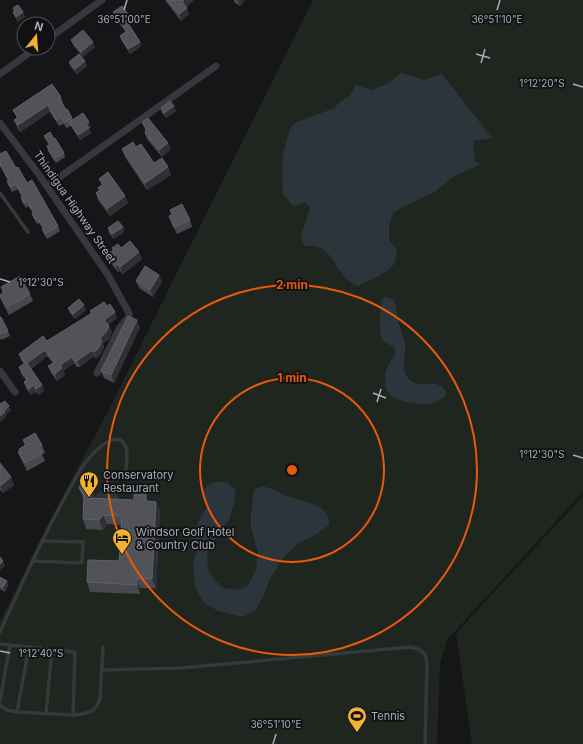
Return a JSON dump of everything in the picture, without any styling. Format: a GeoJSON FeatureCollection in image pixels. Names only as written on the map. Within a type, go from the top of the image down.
{"type":"FeatureCollection","features":[{"type":"Feature","properties":{"kind":"street"},"geometry":{"type":"LineString","coordinates":[[56,33],[102,0]]}},
{"type":"Feature","properties":{"kind":"street"},"geometry":{"type":"LineString","coordinates":[[0,74],[25,56]]}},
{"type":"Feature","properties":{"kind":"street"},"geometry":{"type":"LineString","coordinates":[[47,186],[216,66]]}},
{"type":"Feature","properties":{"kind":"street","name":"Thindigua Highway Street"},"geometry":{"type":"LineString","coordinates":[[0,125],[47,186],[108,275],[129,313],[129,317],[120,327],[97,373]]}},
{"type":"Feature","properties":{"kind":"street"},"geometry":{"type":"LineString","coordinates":[[0,371],[15,392]]}},
{"type":"Feature","properties":{"kind":"lane"},"geometry":{"type":"LineString","coordinates":[[0,193],[28,232]]}},
{"type":"Feature","properties":{"kind":"lane"},"geometry":{"type":"LineString","coordinates":[[0,632],[42,541],[77,475],[90,457],[113,440],[122,440],[126,448],[126,470]]}},
{"type":"Feature","properties":{"kind":"lane"},"geometry":{"type":"LineString","coordinates":[[33,560],[82,562],[83,542],[42,541]]}},
{"type":"Feature","properties":{"kind":"lane"},"geometry":{"type":"LineString","coordinates":[[0,644],[76,653],[73,715]]}},
{"type":"Feature","properties":{"kind":"lane"},"geometry":{"type":"LineString","coordinates":[[0,701],[10,645]]}},
{"type":"Feature","properties":{"kind":"lane"},"geometry":{"type":"LineString","coordinates":[[17,712],[29,647]]}},
{"type":"Feature","properties":{"kind":"lane"},"geometry":{"type":"LineString","coordinates":[[0,705],[7,710],[17,712],[73,715],[90,712],[96,708],[100,699],[103,647]]}},
{"type":"Feature","properties":{"kind":"lane"},"geometry":{"type":"LineString","coordinates":[[102,670],[181,668],[411,647],[418,649],[425,654],[427,664],[425,744]]}},
{"type":"Feature","properties":{"kind":"lane"},"geometry":{"type":"LineString","coordinates":[[46,713],[52,650]]}},
{"type":"Feature","properties":{"kind":"shaded area"},"geometry":{"type":"Polygon","coordinates":[[[313,0],[583,0],[583,492],[447,640],[440,664],[437,744],[0,744],[0,621],[43,534],[108,411],[313,0]]]}},
{"type":"Feature","properties":{"kind":"shaded area"},"geometry":{"type":"Polygon","coordinates":[[[401,73],[424,80],[442,74],[492,138],[473,141],[475,162],[481,164],[453,177],[435,192],[393,213],[389,226],[389,241],[397,249],[395,262],[389,270],[358,286],[345,278],[325,251],[317,246],[304,246],[301,234],[310,207],[305,202],[294,207],[283,194],[283,155],[290,128],[297,122],[332,109],[350,95],[356,85],[372,90],[389,83],[401,73]]]}},
{"type":"Feature","properties":{"kind":"shaded area"},"geometry":{"type":"Polygon","coordinates":[[[385,297],[393,299],[396,305],[405,344],[404,368],[406,375],[414,383],[438,385],[443,387],[446,392],[445,397],[434,403],[422,404],[400,400],[394,397],[386,389],[386,372],[388,365],[394,357],[395,349],[393,346],[384,342],[381,334],[381,300],[385,297]]]}},
{"type":"Feature","properties":{"kind":"shaded area"},"geometry":{"type":"Polygon","coordinates":[[[214,482],[227,482],[236,491],[229,520],[220,531],[207,553],[208,569],[215,581],[224,588],[239,590],[248,585],[256,570],[258,552],[251,527],[254,490],[261,487],[273,489],[286,496],[314,504],[325,512],[328,518],[329,525],[318,533],[299,543],[283,558],[270,579],[262,599],[255,611],[242,617],[218,611],[203,602],[195,586],[193,563],[197,550],[196,541],[190,537],[208,505],[202,492],[207,486],[214,482]]]}},
{"type":"Feature","properties":{"kind":"shaded area"},"geometry":{"type":"Polygon","coordinates":[[[102,490],[113,490],[113,492],[116,492],[118,495],[118,500],[97,498],[97,494],[102,490]]]}},
{"type":"Feature","properties":{"kind":"shaded area"},"geometry":{"type":"Polygon","coordinates":[[[583,496],[583,744],[472,744],[456,633],[583,496]]]}},
{"type":"Feature","properties":{"kind":"building"},"geometry":{"type":"Polygon","coordinates":[[[167,0],[184,0],[182,2],[187,8],[179,14],[167,0]]]}},
{"type":"Feature","properties":{"kind":"building"},"geometry":{"type":"Polygon","coordinates":[[[18,5],[23,12],[16,17],[13,12],[15,11],[13,8],[18,5]]]}},
{"type":"Feature","properties":{"kind":"building"},"geometry":{"type":"Polygon","coordinates":[[[122,6],[130,17],[126,20],[140,42],[128,49],[120,36],[127,31],[113,12],[122,6]]]}},
{"type":"Feature","properties":{"kind":"building"},"geometry":{"type":"Polygon","coordinates":[[[83,30],[93,42],[81,52],[71,40],[83,30]]]}},
{"type":"Feature","properties":{"kind":"building"},"geometry":{"type":"Polygon","coordinates":[[[79,54],[85,61],[75,69],[69,62],[79,54]]]}},
{"type":"Feature","properties":{"kind":"building"},"geometry":{"type":"Polygon","coordinates":[[[52,84],[72,118],[64,122],[61,117],[56,120],[48,105],[18,125],[14,120],[18,118],[13,110],[52,84]]]}},
{"type":"Feature","properties":{"kind":"building"},"geometry":{"type":"Polygon","coordinates":[[[170,101],[174,106],[164,113],[161,108],[170,101]]]}},
{"type":"Feature","properties":{"kind":"building"},"geometry":{"type":"Polygon","coordinates":[[[83,113],[89,122],[86,124],[89,128],[78,135],[69,122],[83,113]]]}},
{"type":"Feature","properties":{"kind":"building"},"geometry":{"type":"Polygon","coordinates":[[[148,118],[168,143],[159,150],[145,133],[146,129],[142,122],[148,118]]]}},
{"type":"Feature","properties":{"kind":"building"},"geometry":{"type":"Polygon","coordinates":[[[50,132],[64,153],[54,159],[47,146],[50,144],[44,136],[50,132]]]}},
{"type":"Feature","properties":{"kind":"building"},"geometry":{"type":"Polygon","coordinates":[[[133,142],[136,147],[141,144],[154,163],[162,158],[168,167],[145,183],[122,149],[133,142]]]}},
{"type":"Feature","properties":{"kind":"building"},"geometry":{"type":"Polygon","coordinates":[[[6,151],[16,168],[18,167],[27,183],[32,180],[58,226],[45,234],[42,229],[44,228],[37,218],[35,219],[32,214],[34,212],[27,201],[24,203],[16,184],[10,187],[7,181],[9,180],[0,164],[0,154],[6,151]]]}},
{"type":"Feature","properties":{"kind":"building"},"geometry":{"type":"Polygon","coordinates":[[[108,172],[125,196],[107,209],[96,193],[100,190],[98,188],[103,184],[99,179],[108,172]]]}},
{"type":"Feature","properties":{"kind":"building"},"geometry":{"type":"Polygon","coordinates":[[[182,204],[190,220],[174,227],[169,216],[172,215],[170,210],[182,204]]]}},
{"type":"Feature","properties":{"kind":"building"},"geometry":{"type":"Polygon","coordinates":[[[118,221],[123,227],[112,234],[108,228],[118,221]]]}},
{"type":"Feature","properties":{"kind":"building"},"geometry":{"type":"Polygon","coordinates":[[[130,241],[139,252],[120,267],[117,264],[116,265],[108,254],[114,250],[112,248],[118,244],[121,248],[130,241]]]}},
{"type":"Feature","properties":{"kind":"building"},"geometry":{"type":"Polygon","coordinates":[[[145,266],[159,275],[150,290],[136,281],[145,266]]]}},
{"type":"Feature","properties":{"kind":"building"},"geometry":{"type":"Polygon","coordinates":[[[20,276],[30,294],[7,307],[0,296],[4,292],[1,287],[20,276]]]}},
{"type":"Feature","properties":{"kind":"building"},"geometry":{"type":"Polygon","coordinates":[[[79,299],[84,305],[73,314],[68,308],[79,299]]]}},
{"type":"Feature","properties":{"kind":"building"},"geometry":{"type":"Polygon","coordinates":[[[104,302],[107,306],[110,304],[115,312],[104,320],[109,326],[100,338],[102,341],[98,349],[94,352],[92,350],[77,361],[75,361],[72,357],[60,365],[62,368],[55,374],[48,366],[55,362],[45,350],[27,363],[42,385],[36,389],[34,385],[29,389],[24,382],[27,379],[19,367],[25,363],[19,354],[43,336],[47,341],[92,313],[90,311],[104,302]]]}},
{"type":"Feature","properties":{"kind":"building"},"geometry":{"type":"Polygon","coordinates":[[[128,316],[137,320],[111,375],[101,371],[128,316]]]}},
{"type":"Feature","properties":{"kind":"building"},"geometry":{"type":"Polygon","coordinates":[[[0,317],[8,331],[0,334],[0,317]]]}},
{"type":"Feature","properties":{"kind":"building"},"geometry":{"type":"Polygon","coordinates":[[[5,401],[9,406],[0,416],[0,404],[5,401]]]}},
{"type":"Feature","properties":{"kind":"building"},"geometry":{"type":"Polygon","coordinates":[[[35,433],[42,445],[39,447],[42,453],[25,463],[18,452],[20,451],[19,449],[26,445],[23,440],[35,433]]]}},
{"type":"Feature","properties":{"kind":"building"},"geometry":{"type":"Polygon","coordinates":[[[0,463],[11,477],[0,486],[0,463]]]}},
{"type":"Feature","properties":{"kind":"building"},"geometry":{"type":"Polygon","coordinates":[[[86,481],[91,485],[92,489],[88,498],[134,500],[134,494],[146,494],[146,501],[156,502],[152,579],[137,578],[137,585],[87,582],[88,560],[119,561],[122,516],[103,515],[99,520],[83,519],[84,494],[79,488],[82,482],[86,481]]]}},
{"type":"Feature","properties":{"kind":"building"},"geometry":{"type":"Polygon","coordinates":[[[0,557],[3,561],[0,564],[0,557]]]}},
{"type":"Feature","properties":{"kind":"building"},"geometry":{"type":"Polygon","coordinates":[[[0,577],[7,581],[3,587],[0,585],[0,577]]]}},
{"type":"Feature","properties":{"kind":"place","name":"Conservatory Restaurant"},"geometry":{"type":"Point","coordinates":[89,498]}},
{"type":"Feature","properties":{"kind":"place","name":"Windsor Golf Hotel & Country Club"},"geometry":{"type":"Point","coordinates":[122,555]}},
{"type":"Feature","properties":{"kind":"place","name":"Tennis"},"geometry":{"type":"Point","coordinates":[357,733]}}]}
